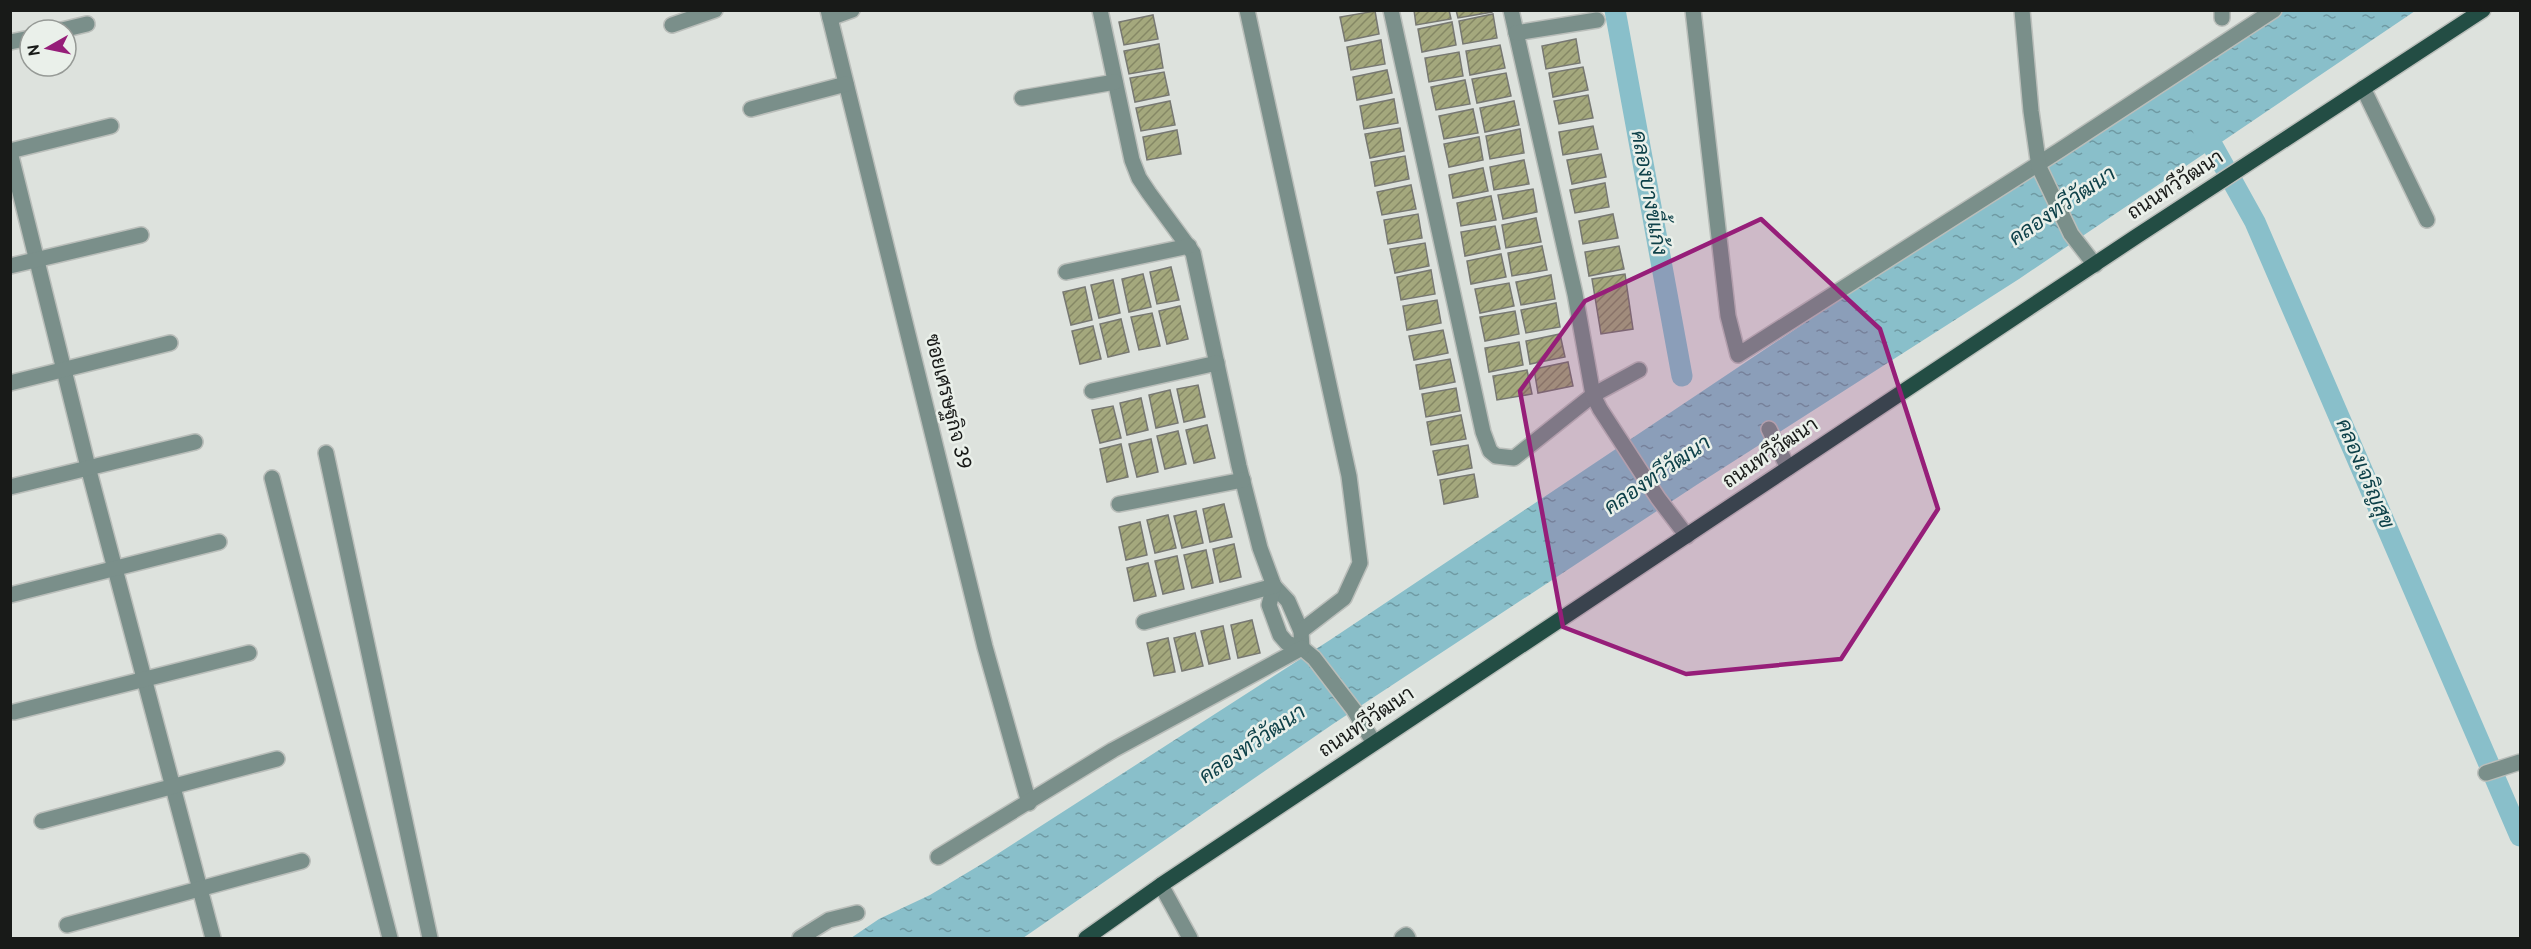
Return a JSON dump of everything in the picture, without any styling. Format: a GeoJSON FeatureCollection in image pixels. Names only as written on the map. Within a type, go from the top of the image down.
{"type":"FeatureCollection","features":[{"type":"Feature","properties":{"kind":"main road","name":"ถนนทวีวัฒนา"},"geometry":{"type":"LineString","coordinates":[[1086,939],[1161,885],[1788,468],[2483,10]]}},
{"type":"Feature","properties":{"kind":"street"},"geometry":{"type":"LineString","coordinates":[[672,25],[715,10]]}},
{"type":"Feature","properties":{"kind":"street"},"geometry":{"type":"LineString","coordinates":[[829,14],[852,10]]}},
{"type":"Feature","properties":{"kind":"street"},"geometry":{"type":"LineString","coordinates":[[1100,10],[1132,160],[1139,178],[1194,253],[1243,480],[1260,548],[1274,586],[1288,601],[1308,653],[1354,710],[1374,744]]}},
{"type":"Feature","properties":{"kind":"street"},"geometry":{"type":"LineString","coordinates":[[1247,10],[1349,476],[1360,550],[1360,563],[1344,598],[1301,631]]}},
{"type":"Feature","properties":{"kind":"street"},"geometry":{"type":"LineString","coordinates":[[1391,10],[1462,342],[1483,432],[1490,451],[1496,456],[1514,458],[1593,395],[1639,370]]}},
{"type":"Feature","properties":{"kind":"street"},"geometry":{"type":"LineString","coordinates":[[1511,10],[1575,294],[1593,395],[1658,498],[1687,536]]}},
{"type":"Feature","properties":{"kind":"street"},"geometry":{"type":"LineString","coordinates":[[1693,10],[1728,316],[1738,355],[2039,165],[2274,10]]}},
{"type":"Feature","properties":{"kind":"street"},"geometry":{"type":"LineString","coordinates":[[2022,10],[2031,111],[2039,165],[2071,234],[2095,265]]}},
{"type":"Feature","properties":{"kind":"street","name":"ซอยเศรษฐกิจ 39"},"geometry":{"type":"LineString","coordinates":[[829,14],[985,647],[1029,803]]}},
{"type":"Feature","properties":{"kind":"street"},"geometry":{"type":"LineString","coordinates":[[1516,33],[1597,20]]}},
{"type":"Feature","properties":{"kind":"street"},"geometry":{"type":"LineString","coordinates":[[78,26],[87,24]]}},
{"type":"Feature","properties":{"kind":"street"},"geometry":{"type":"LineString","coordinates":[[1023,98],[1115,82]]}},
{"type":"Feature","properties":{"kind":"street"},"geometry":{"type":"LineString","coordinates":[[751,108],[846,84]]}},
{"type":"Feature","properties":{"kind":"street"},"geometry":{"type":"LineString","coordinates":[[2363,88],[2427,220]]}},
{"type":"Feature","properties":{"kind":"street"},"geometry":{"type":"LineString","coordinates":[[111,126],[10,152],[143,681],[213,939]]}},
{"type":"Feature","properties":{"kind":"street"},"geometry":{"type":"LineString","coordinates":[[10,266],[141,235]]}},
{"type":"Feature","properties":{"kind":"street"},"geometry":{"type":"LineString","coordinates":[[1066,272],[1189,246]]}},
{"type":"Feature","properties":{"kind":"street"},"geometry":{"type":"LineString","coordinates":[[10,383],[170,343]]}},
{"type":"Feature","properties":{"kind":"street"},"geometry":{"type":"LineString","coordinates":[[1092,391],[1217,363]]}},
{"type":"Feature","properties":{"kind":"street"},"geometry":{"type":"LineString","coordinates":[[1770,429],[1788,468]]}},
{"type":"Feature","properties":{"kind":"street"},"geometry":{"type":"LineString","coordinates":[[10,487],[195,442]]}},
{"type":"Feature","properties":{"kind":"street"},"geometry":{"type":"LineString","coordinates":[[326,453],[430,939]]}},
{"type":"Feature","properties":{"kind":"street"},"geometry":{"type":"LineString","coordinates":[[272,478],[390,939]]}},
{"type":"Feature","properties":{"kind":"street"},"geometry":{"type":"LineString","coordinates":[[1119,504],[1243,480]]}},
{"type":"Feature","properties":{"kind":"street"},"geometry":{"type":"LineString","coordinates":[[10,595],[219,542]]}},
{"type":"Feature","properties":{"kind":"street"},"geometry":{"type":"LineString","coordinates":[[1144,622],[1274,586]]}},
{"type":"Feature","properties":{"kind":"street"},"geometry":{"type":"LineString","coordinates":[[1274,586],[1269,605],[1280,635],[1287,644],[1308,653]]}},
{"type":"Feature","properties":{"kind":"street"},"geometry":{"type":"LineString","coordinates":[[14,712],[249,653]]}},
{"type":"Feature","properties":{"kind":"street"},"geometry":{"type":"LineString","coordinates":[[938,857],[1113,750],[1308,653]]}},
{"type":"Feature","properties":{"kind":"street"},"geometry":{"type":"LineString","coordinates":[[42,821],[277,759]]}},
{"type":"Feature","properties":{"kind":"street"},"geometry":{"type":"LineString","coordinates":[[2494,770],[2520,762]]}},
{"type":"Feature","properties":{"kind":"street"},"geometry":{"type":"LineString","coordinates":[[67,925],[302,861]]}},
{"type":"Feature","properties":{"kind":"street"},"geometry":{"type":"LineString","coordinates":[[1161,885],[1190,939]]}},
{"type":"Feature","properties":{"kind":"street"},"geometry":{"type":"LineString","coordinates":[[800,939],[830,920],[857,913]]}},
{"type":"Feature","properties":{"kind":"street"},"geometry":{"type":"LineString","coordinates":[[1402,939],[1406,935],[1408,939]]}},
{"type":"Feature","properties":{"kind":"highlighted area"},"geometry":{"type":"Polygon","coordinates":[[[1761,219],[1880,329],[1938,509],[1841,659],[1686,674],[1563,627],[1520,391],[1585,301],[1761,219]]]}},
{"type":"Feature","properties":{"kind":"water","name":"คลองทวีวัฒนา"},"geometry":{"type":"Polygon","coordinates":[[[2279,11],[2415,11],[2019,279],[1698,484],[1333,724],[1023,938],[851,938],[879,919],[930,895],[985,862],[1330,640],[2032,171],[2279,11]]]}},
{"type":"Feature","properties":{"kind":"building"},"geometry":{"type":"Polygon","coordinates":[[[1414,10],[1449,10],[1451,19],[1416,25],[1414,10]]]}},
{"type":"Feature","properties":{"kind":"building"},"geometry":{"type":"Polygon","coordinates":[[[1456,10],[1492,10],[1492,12],[1458,18],[1456,10]]]}},
{"type":"Feature","properties":{"kind":"building"},"geometry":{"type":"Polygon","coordinates":[[[1375,11],[1379,34],[1345,41],[1340,17],[1375,11]]]}},
{"type":"Feature","properties":{"kind":"building"},"geometry":{"type":"Polygon","coordinates":[[[1493,14],[1497,38],[1463,44],[1459,21],[1493,14]]]}},
{"type":"Feature","properties":{"kind":"building"},"geometry":{"type":"Polygon","coordinates":[[[1153,15],[1158,39],[1124,45],[1119,22],[1153,15]]]}},
{"type":"Feature","properties":{"kind":"building"},"geometry":{"type":"Polygon","coordinates":[[[1452,22],[1456,45],[1422,52],[1418,29],[1452,22]]]}},
{"type":"Feature","properties":{"kind":"building"},"geometry":{"type":"Polygon","coordinates":[[[1576,39],[1580,63],[1546,69],[1542,46],[1576,39]]]}},
{"type":"Feature","properties":{"kind":"building"},"geometry":{"type":"Polygon","coordinates":[[[1381,40],[1385,64],[1351,70],[1347,47],[1381,40]]]}},
{"type":"Feature","properties":{"kind":"building"},"geometry":{"type":"Polygon","coordinates":[[[1159,44],[1163,68],[1129,74],[1124,51],[1159,44]]]}},
{"type":"Feature","properties":{"kind":"building"},"geometry":{"type":"Polygon","coordinates":[[[1500,45],[1505,68],[1470,75],[1466,51],[1500,45]]]}},
{"type":"Feature","properties":{"kind":"building"},"geometry":{"type":"Polygon","coordinates":[[[1459,52],[1463,76],[1429,82],[1425,58],[1459,52]]]}},
{"type":"Feature","properties":{"kind":"building"},"geometry":{"type":"Polygon","coordinates":[[[1583,67],[1588,90],[1553,97],[1549,73],[1583,67]]]}},
{"type":"Feature","properties":{"kind":"building"},"geometry":{"type":"Polygon","coordinates":[[[1387,70],[1392,93],[1357,100],[1353,77],[1387,70]]]}},
{"type":"Feature","properties":{"kind":"building"},"geometry":{"type":"Polygon","coordinates":[[[1164,72],[1169,95],[1135,102],[1130,78],[1164,72]]]}},
{"type":"Feature","properties":{"kind":"building"},"geometry":{"type":"Polygon","coordinates":[[[1506,73],[1511,96],[1477,103],[1472,79],[1506,73]]]}},
{"type":"Feature","properties":{"kind":"building"},"geometry":{"type":"Polygon","coordinates":[[[1465,80],[1470,104],[1436,110],[1431,87],[1465,80]]]}},
{"type":"Feature","properties":{"kind":"building"},"geometry":{"type":"Polygon","coordinates":[[[1588,95],[1593,118],[1559,124],[1554,101],[1588,95]]]}},
{"type":"Feature","properties":{"kind":"building"},"geometry":{"type":"Polygon","coordinates":[[[1394,99],[1398,123],[1364,129],[1360,106],[1394,99]]]}},
{"type":"Feature","properties":{"kind":"building"},"geometry":{"type":"Polygon","coordinates":[[[1170,101],[1175,125],[1141,131],[1136,108],[1170,101]]]}},
{"type":"Feature","properties":{"kind":"building"},"geometry":{"type":"Polygon","coordinates":[[[1514,101],[1519,125],[1485,132],[1480,108],[1514,101]]]}},
{"type":"Feature","properties":{"kind":"building"},"geometry":{"type":"Polygon","coordinates":[[[1473,109],[1478,133],[1444,139],[1439,116],[1473,109]]]}},
{"type":"Feature","properties":{"kind":"building"},"geometry":{"type":"Polygon","coordinates":[[[1593,126],[1598,149],[1563,155],[1559,132],[1593,126]]]}},
{"type":"Feature","properties":{"kind":"building"},"geometry":{"type":"Polygon","coordinates":[[[1400,128],[1404,151],[1370,158],[1365,134],[1400,128]]]}},
{"type":"Feature","properties":{"kind":"building"},"geometry":{"type":"Polygon","coordinates":[[[1520,129],[1524,153],[1490,159],[1486,136],[1520,129]]]}},
{"type":"Feature","properties":{"kind":"building"},"geometry":{"type":"Polygon","coordinates":[[[1177,130],[1181,154],[1147,160],[1143,137],[1177,130]]]}},
{"type":"Feature","properties":{"kind":"building"},"geometry":{"type":"Polygon","coordinates":[[[1479,137],[1483,160],[1449,167],[1444,144],[1479,137]]]}},
{"type":"Feature","properties":{"kind":"building"},"geometry":{"type":"Polygon","coordinates":[[[1601,154],[1606,177],[1572,184],[1567,160],[1601,154]]]}},
{"type":"Feature","properties":{"kind":"building"},"geometry":{"type":"Polygon","coordinates":[[[1405,156],[1409,179],[1375,186],[1371,162],[1405,156]]]}},
{"type":"Feature","properties":{"kind":"building"},"geometry":{"type":"Polygon","coordinates":[[[1524,160],[1529,184],[1494,190],[1490,167],[1524,160]]]}},
{"type":"Feature","properties":{"kind":"building"},"geometry":{"type":"Polygon","coordinates":[[[1483,168],[1488,191],[1453,198],[1449,175],[1483,168]]]}},
{"type":"Feature","properties":{"kind":"building"},"geometry":{"type":"Polygon","coordinates":[[[1605,183],[1609,207],[1575,213],[1570,190],[1605,183]]]}},
{"type":"Feature","properties":{"kind":"building"},"geometry":{"type":"Polygon","coordinates":[[[1411,185],[1416,209],[1382,215],[1377,192],[1411,185]]]}},
{"type":"Feature","properties":{"kind":"building"},"geometry":{"type":"Polygon","coordinates":[[[1533,189],[1537,212],[1503,219],[1498,195],[1533,189]]]}},
{"type":"Feature","properties":{"kind":"building"},"geometry":{"type":"Polygon","coordinates":[[[1491,196],[1496,220],[1461,226],[1457,203],[1491,196]]]}},
{"type":"Feature","properties":{"kind":"building"},"geometry":{"type":"Polygon","coordinates":[[[1418,214],[1422,238],[1388,244],[1384,220],[1418,214]]]}},
{"type":"Feature","properties":{"kind":"building"},"geometry":{"type":"Polygon","coordinates":[[[1613,214],[1618,238],[1583,244],[1579,221],[1613,214]]]}},
{"type":"Feature","properties":{"kind":"building"},"geometry":{"type":"Polygon","coordinates":[[[1536,218],[1541,242],[1506,248],[1502,225],[1536,218]]]}},
{"type":"Feature","properties":{"kind":"building"},"geometry":{"type":"Polygon","coordinates":[[[1495,226],[1500,249],[1465,256],[1461,232],[1495,226]]]}},
{"type":"Feature","properties":{"kind":"building"},"geometry":{"type":"Polygon","coordinates":[[[1425,243],[1429,266],[1395,273],[1390,249],[1425,243]]]}},
{"type":"Feature","properties":{"kind":"building"},"geometry":{"type":"Polygon","coordinates":[[[1542,246],[1547,270],[1512,276],[1508,253],[1542,246]]]}},
{"type":"Feature","properties":{"kind":"building"},"geometry":{"type":"Polygon","coordinates":[[[1619,246],[1624,269],[1589,276],[1585,252],[1619,246]]]}},
{"type":"Feature","properties":{"kind":"building"},"geometry":{"type":"Polygon","coordinates":[[[1501,254],[1506,277],[1471,284],[1467,261],[1501,254]]]}},
{"type":"Feature","properties":{"kind":"building"},"geometry":{"type":"Polygon","coordinates":[[[1171,267],[1179,300],[1157,304],[1150,272],[1171,267]]]}},
{"type":"Feature","properties":{"kind":"building"},"geometry":{"type":"Polygon","coordinates":[[[1431,270],[1435,294],[1401,300],[1397,277],[1431,270]]]}},
{"type":"Feature","properties":{"kind":"building"},"geometry":{"type":"Polygon","coordinates":[[[1143,274],[1151,307],[1129,312],[1122,279],[1143,274]]]}},
{"type":"Feature","properties":{"kind":"building"},"geometry":{"type":"Polygon","coordinates":[[[1625,274],[1633,329],[1601,334],[1592,279],[1625,274]]]}},
{"type":"Feature","properties":{"kind":"building"},"geometry":{"type":"Polygon","coordinates":[[[1551,275],[1555,299],[1521,305],[1516,282],[1551,275]]]}},
{"type":"Feature","properties":{"kind":"building"},"geometry":{"type":"Polygon","coordinates":[[[1113,280],[1120,313],[1099,318],[1091,285],[1113,280]]]}},
{"type":"Feature","properties":{"kind":"building"},"geometry":{"type":"Polygon","coordinates":[[[1509,283],[1514,306],[1480,313],[1475,289],[1509,283]]]}},
{"type":"Feature","properties":{"kind":"building"},"geometry":{"type":"Polygon","coordinates":[[[1085,287],[1092,320],[1071,325],[1063,292],[1085,287]]]}},
{"type":"Feature","properties":{"kind":"building"},"geometry":{"type":"Polygon","coordinates":[[[1437,300],[1441,323],[1407,330],[1403,306],[1437,300]]]}},
{"type":"Feature","properties":{"kind":"building"},"geometry":{"type":"Polygon","coordinates":[[[1556,303],[1560,327],[1526,333],[1521,310],[1556,303]]]}},
{"type":"Feature","properties":{"kind":"building"},"geometry":{"type":"Polygon","coordinates":[[[1180,306],[1188,339],[1167,344],[1159,311],[1180,306]]]}},
{"type":"Feature","properties":{"kind":"building"},"geometry":{"type":"Polygon","coordinates":[[[1515,311],[1519,334],[1485,341],[1480,317],[1515,311]]]}},
{"type":"Feature","properties":{"kind":"building"},"geometry":{"type":"Polygon","coordinates":[[[1152,313],[1160,346],[1139,350],[1131,317],[1152,313]]]}},
{"type":"Feature","properties":{"kind":"building"},"geometry":{"type":"Polygon","coordinates":[[[1121,319],[1129,352],[1108,357],[1100,324],[1121,319]]]}},
{"type":"Feature","properties":{"kind":"building"},"geometry":{"type":"Polygon","coordinates":[[[1093,326],[1101,359],[1080,364],[1072,331],[1093,326]]]}},
{"type":"Feature","properties":{"kind":"building"},"geometry":{"type":"Polygon","coordinates":[[[1443,330],[1448,353],[1414,360],[1409,336],[1443,330]]]}},
{"type":"Feature","properties":{"kind":"building"},"geometry":{"type":"Polygon","coordinates":[[[1560,334],[1565,357],[1530,364],[1526,341],[1560,334]]]}},
{"type":"Feature","properties":{"kind":"building"},"geometry":{"type":"Polygon","coordinates":[[[1519,342],[1523,365],[1489,372],[1485,348],[1519,342]]]}},
{"type":"Feature","properties":{"kind":"building"},"geometry":{"type":"Polygon","coordinates":[[[1450,359],[1455,382],[1420,389],[1416,365],[1450,359]]]}},
{"type":"Feature","properties":{"kind":"building"},"geometry":{"type":"Polygon","coordinates":[[[1568,362],[1573,386],[1538,393],[1534,369],[1568,362]]]}},
{"type":"Feature","properties":{"kind":"building"},"geometry":{"type":"Polygon","coordinates":[[[1527,370],[1532,394],[1497,400],[1493,376],[1527,370]]]}},
{"type":"Feature","properties":{"kind":"building"},"geometry":{"type":"Polygon","coordinates":[[[1198,385],[1205,417],[1184,422],[1177,389],[1198,385]]]}},
{"type":"Feature","properties":{"kind":"building"},"geometry":{"type":"Polygon","coordinates":[[[1456,388],[1460,411],[1426,417],[1422,394],[1456,388]]]}},
{"type":"Feature","properties":{"kind":"building"},"geometry":{"type":"Polygon","coordinates":[[[1170,390],[1178,423],[1156,428],[1149,395],[1170,390]]]}},
{"type":"Feature","properties":{"kind":"building"},"geometry":{"type":"Polygon","coordinates":[[[1141,398],[1148,430],[1127,435],[1120,403],[1141,398]]]}},
{"type":"Feature","properties":{"kind":"building"},"geometry":{"type":"Polygon","coordinates":[[[1113,406],[1121,438],[1100,443],[1092,410],[1113,406]]]}},
{"type":"Feature","properties":{"kind":"building"},"geometry":{"type":"Polygon","coordinates":[[[1461,415],[1466,439],[1431,445],[1427,422],[1461,415]]]}},
{"type":"Feature","properties":{"kind":"building"},"geometry":{"type":"Polygon","coordinates":[[[1207,425],[1215,458],[1194,463],[1186,430],[1207,425]]]}},
{"type":"Feature","properties":{"kind":"building"},"geometry":{"type":"Polygon","coordinates":[[[1178,431],[1186,464],[1165,469],[1157,436],[1178,431]]]}},
{"type":"Feature","properties":{"kind":"building"},"geometry":{"type":"Polygon","coordinates":[[[1151,439],[1158,472],[1137,477],[1129,444],[1151,439]]]}},
{"type":"Feature","properties":{"kind":"building"},"geometry":{"type":"Polygon","coordinates":[[[1121,444],[1128,477],[1107,482],[1100,449],[1121,444]]]}},
{"type":"Feature","properties":{"kind":"building"},"geometry":{"type":"Polygon","coordinates":[[[1468,445],[1472,468],[1438,475],[1433,451],[1468,445]]]}},
{"type":"Feature","properties":{"kind":"building"},"geometry":{"type":"Polygon","coordinates":[[[1474,474],[1478,497],[1444,504],[1440,480],[1474,474]]]}},
{"type":"Feature","properties":{"kind":"building"},"geometry":{"type":"Polygon","coordinates":[[[1224,504],[1232,537],[1210,542],[1203,509],[1224,504]]]}},
{"type":"Feature","properties":{"kind":"building"},"geometry":{"type":"Polygon","coordinates":[[[1196,511],[1203,543],[1182,548],[1174,516],[1196,511]]]}},
{"type":"Feature","properties":{"kind":"building"},"geometry":{"type":"Polygon","coordinates":[[[1168,515],[1176,548],[1155,553],[1147,520],[1168,515]]]}},
{"type":"Feature","properties":{"kind":"building"},"geometry":{"type":"Polygon","coordinates":[[[1140,522],[1147,555],[1126,560],[1119,527],[1140,522]]]}},
{"type":"Feature","properties":{"kind":"building"},"geometry":{"type":"Polygon","coordinates":[[[1234,544],[1241,577],[1220,582],[1213,549],[1234,544]]]}},
{"type":"Feature","properties":{"kind":"building"},"geometry":{"type":"Polygon","coordinates":[[[1206,550],[1213,583],[1192,588],[1184,555],[1206,550]]]}},
{"type":"Feature","properties":{"kind":"building"},"geometry":{"type":"Polygon","coordinates":[[[1177,556],[1184,589],[1163,594],[1155,561],[1177,556]]]}},
{"type":"Feature","properties":{"kind":"building"},"geometry":{"type":"Polygon","coordinates":[[[1148,563],[1156,596],[1134,601],[1127,568],[1148,563]]]}},
{"type":"Feature","properties":{"kind":"building"},"geometry":{"type":"Polygon","coordinates":[[[1252,620],[1260,653],[1238,658],[1231,625],[1252,620]]]}},
{"type":"Feature","properties":{"kind":"building"},"geometry":{"type":"Polygon","coordinates":[[[1223,626],[1230,659],[1209,664],[1201,631],[1223,626]]]}},
{"type":"Feature","properties":{"kind":"building"},"geometry":{"type":"Polygon","coordinates":[[[1195,633],[1203,666],[1182,671],[1174,638],[1195,633]]]}},
{"type":"Feature","properties":{"kind":"building"},"geometry":{"type":"Polygon","coordinates":[[[1168,638],[1175,672],[1154,676],[1147,643],[1168,638]]]}},
{"type":"Feature","properties":{"kind":"waterway","name":"คลองบางขี้แก้ง"},"geometry":{"type":"LineString","coordinates":[[1615,10],[1682,376]]}},
{"type":"Feature","properties":{"kind":"waterway","name":"คลองเจริญสุข"},"geometry":{"type":"LineString","coordinates":[[2200,123],[2255,222],[2520,836]]}}]}
